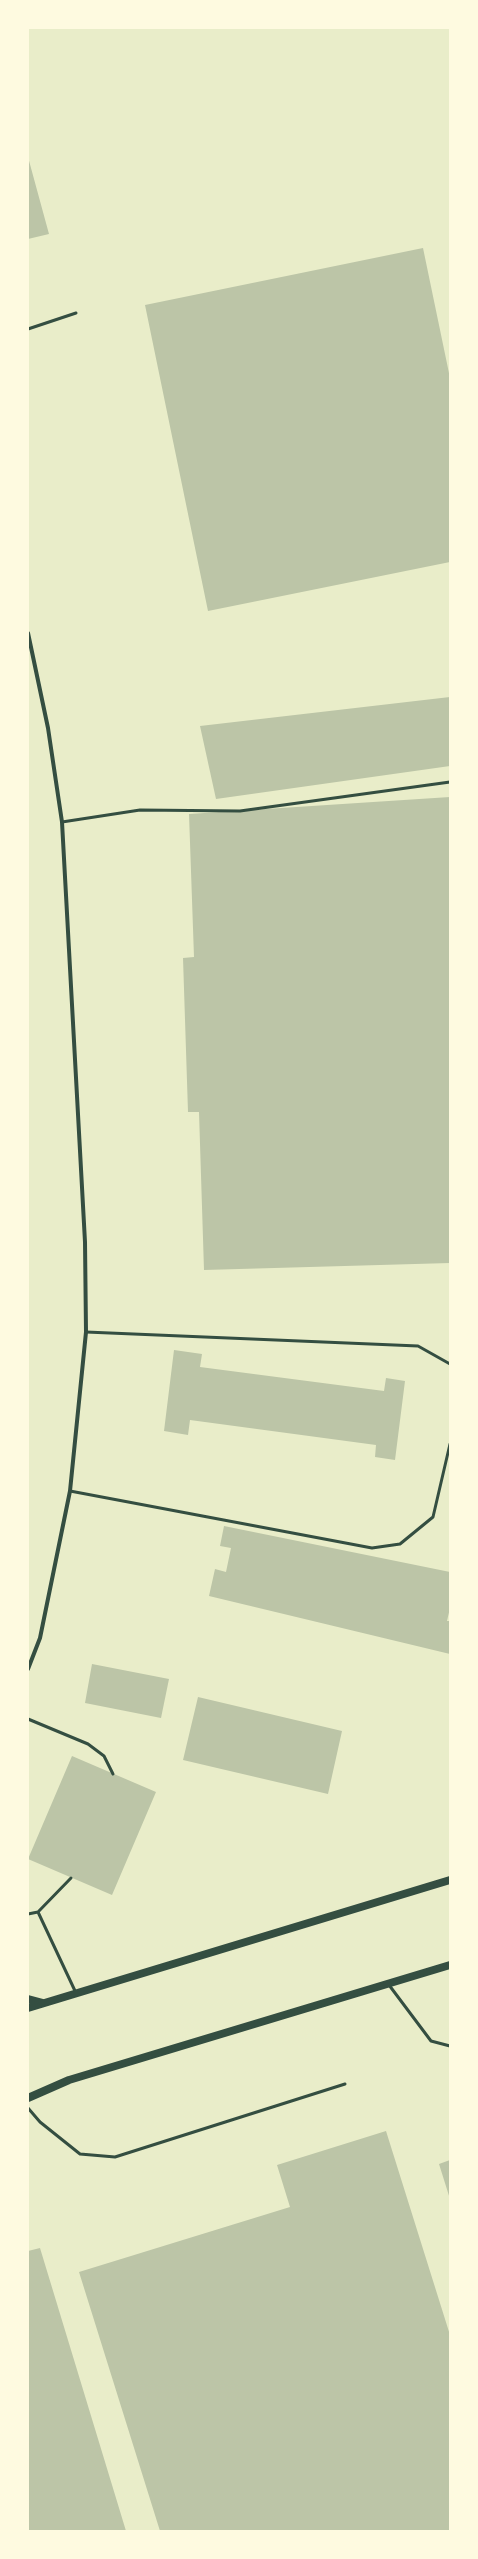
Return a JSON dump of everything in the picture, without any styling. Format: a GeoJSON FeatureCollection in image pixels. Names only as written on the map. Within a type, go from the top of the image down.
{"type":"FeatureCollection","features":[{"type":"Feature","properties":{"kind":"main road"},"geometry":{"type":"LineString","coordinates":[[28,2008],[450,1880]]}},
{"type":"Feature","properties":{"kind":"main road"},"geometry":{"type":"LineString","coordinates":[[28,2098],[69,2080],[450,1965]]}},
{"type":"Feature","properties":{"kind":"main road"},"geometry":{"type":"LineString","coordinates":[[28,1999],[43,2003]]}},
{"type":"Feature","properties":{"kind":"street"},"geometry":{"type":"LineString","coordinates":[[28,633],[48,728],[62,822],[85,1242],[86,1332],[70,1491],[40,1638],[28,1670]]}},
{"type":"Feature","properties":{"kind":"lane"},"geometry":{"type":"LineString","coordinates":[[28,329],[76,313]]}},
{"type":"Feature","properties":{"kind":"lane"},"geometry":{"type":"LineString","coordinates":[[62,822],[140,810],[240,811],[450,782]]}},
{"type":"Feature","properties":{"kind":"lane"},"geometry":{"type":"LineString","coordinates":[[86,1332],[418,1346],[450,1364]]}},
{"type":"Feature","properties":{"kind":"lane"},"geometry":{"type":"LineString","coordinates":[[70,1491],[372,1548],[400,1544],[433,1517],[450,1444]]}},
{"type":"Feature","properties":{"kind":"lane"},"geometry":{"type":"LineString","coordinates":[[28,1719],[88,1744],[104,1756],[113,1774]]}},
{"type":"Feature","properties":{"kind":"lane"},"geometry":{"type":"LineString","coordinates":[[28,1914],[38,1912],[71,1878]]}},
{"type":"Feature","properties":{"kind":"lane"},"geometry":{"type":"LineString","coordinates":[[38,1912],[76,1993]]}},
{"type":"Feature","properties":{"kind":"lane"},"geometry":{"type":"LineString","coordinates":[[388,1984],[431,2041],[450,2046]]}},
{"type":"Feature","properties":{"kind":"lane"},"geometry":{"type":"LineString","coordinates":[[28,2108],[40,2122],[80,2154],[115,2157],[345,2084]]}},
{"type":"Feature","properties":{"kind":"building"},"geometry":{"type":"Polygon","coordinates":[[[28,157],[49,234],[28,239],[28,157]]]}},
{"type":"Feature","properties":{"kind":"building"},"geometry":{"type":"Polygon","coordinates":[[[423,248],[450,378],[450,562],[208,611],[145,305],[423,248]]]}},
{"type":"Feature","properties":{"kind":"building"},"geometry":{"type":"Polygon","coordinates":[[[450,697],[450,766],[216,799],[200,726],[450,697]]]}},
{"type":"Feature","properties":{"kind":"building"},"geometry":{"type":"Polygon","coordinates":[[[450,797],[450,1263],[204,1270],[199,1112],[188,1112],[183,958],[194,957],[189,814],[450,797]]]}},
{"type":"Feature","properties":{"kind":"building"},"geometry":{"type":"Polygon","coordinates":[[[174,1350],[202,1354],[200,1367],[384,1391],[386,1378],[405,1381],[395,1460],[375,1457],[376,1445],[190,1420],[188,1435],[164,1431],[174,1350]]]}},
{"type":"Feature","properties":{"kind":"building"},"geometry":{"type":"Polygon","coordinates":[[[224,1526],[450,1572],[450,1608],[447,1621],[450,1621],[450,1654],[209,1596],[215,1569],[226,1572],[231,1548],[220,1546],[224,1526]]]}},
{"type":"Feature","properties":{"kind":"building"},"geometry":{"type":"Polygon","coordinates":[[[92,1664],[169,1679],[161,1718],[85,1703],[92,1664]]]}},
{"type":"Feature","properties":{"kind":"building"},"geometry":{"type":"Polygon","coordinates":[[[198,1697],[342,1731],[328,1794],[183,1760],[198,1697]]]}},
{"type":"Feature","properties":{"kind":"building"},"geometry":{"type":"Polygon","coordinates":[[[72,1756],[156,1792],[112,1895],[28,1859],[72,1756]]]}},
{"type":"Feature","properties":{"kind":"building"},"geometry":{"type":"Polygon","coordinates":[[[386,2131],[450,2335],[450,2531],[160,2531],[79,2272],[290,2207],[277,2165],[386,2131]]]}},
{"type":"Feature","properties":{"kind":"building"},"geometry":{"type":"Polygon","coordinates":[[[450,2160],[450,2199],[439,2164],[450,2160]]]}},
{"type":"Feature","properties":{"kind":"building"},"geometry":{"type":"Polygon","coordinates":[[[40,2248],[126,2531],[28,2531],[28,2251],[40,2248]]]}}]}
